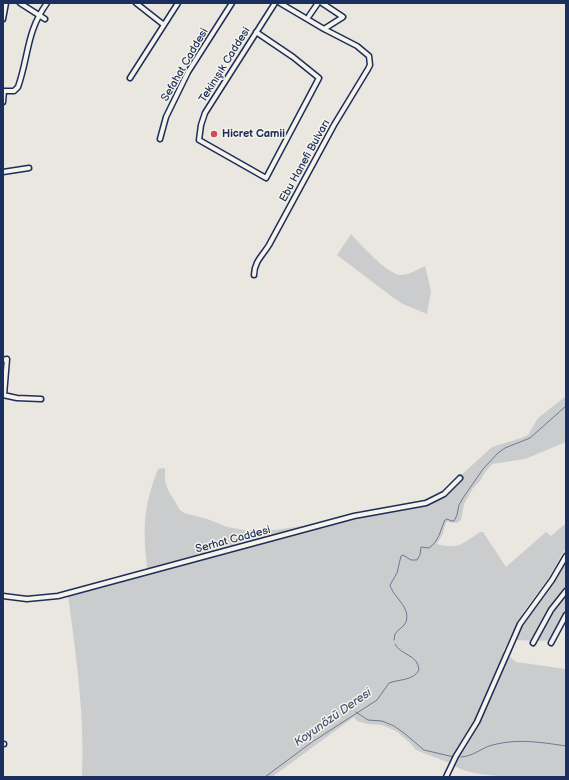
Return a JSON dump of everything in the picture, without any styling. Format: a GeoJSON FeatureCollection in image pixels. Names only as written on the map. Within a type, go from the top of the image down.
{"type":"FeatureCollection","features":[{"type":"Feature","properties":{"kind":"street"},"geometry":{"type":"LineString","coordinates":[[3,19],[6,3]]}},
{"type":"Feature","properties":{"kind":"street"},"geometry":{"type":"LineString","coordinates":[[20,3],[44,19]]}},
{"type":"Feature","properties":{"kind":"street"},"geometry":{"type":"LineString","coordinates":[[3,102],[4,91],[14,91],[19,82],[28,43],[38,15],[47,3]]}},
{"type":"Feature","properties":{"kind":"street"},"geometry":{"type":"LineString","coordinates":[[136,3],[164,24]]}},
{"type":"Feature","properties":{"kind":"street"},"geometry":{"type":"LineString","coordinates":[[130,78],[178,3]]}},
{"type":"Feature","properties":{"kind":"street","name":"Sefahat Caddesi"},"geometry":{"type":"LineString","coordinates":[[160,139],[166,117],[188,72],[232,3]]}},
{"type":"Feature","properties":{"kind":"street","name":"Tekinışık Caddesi"},"geometry":{"type":"LineString","coordinates":[[256,32],[293,57],[319,78],[266,178],[199,140],[201,125],[205,113],[256,32],[275,3]]}},
{"type":"Feature","properties":{"kind":"street"},"geometry":{"type":"LineString","coordinates":[[280,3],[324,29],[343,17],[322,3]]}},
{"type":"Feature","properties":{"kind":"street"},"geometry":{"type":"LineString","coordinates":[[309,16],[318,3]]}},
{"type":"Feature","properties":{"kind":"street","name":"Ebu Hanefi Bulvarı"},"geometry":{"type":"LineString","coordinates":[[254,275],[254,268],[257,262],[370,65],[369,56],[357,46],[324,29]]}},
{"type":"Feature","properties":{"kind":"street"},"geometry":{"type":"LineString","coordinates":[[3,172],[29,168]]}},
{"type":"Feature","properties":{"kind":"street"},"geometry":{"type":"LineString","coordinates":[[5,360],[3,395],[17,398],[41,399]]}},
{"type":"Feature","properties":{"kind":"street","name":"Serhat Caddesi"},"geometry":{"type":"LineString","coordinates":[[3,596],[27,599],[58,596],[354,516],[419,505],[440,497],[460,478]]}},
{"type":"Feature","properties":{"kind":"street"},"geometry":{"type":"LineString","coordinates":[[446,777],[456,756],[477,722],[520,624],[552,580],[566,556]]}},
{"type":"Feature","properties":{"kind":"street"},"geometry":{"type":"LineString","coordinates":[[533,643],[551,610],[566,591]]}},
{"type":"Feature","properties":{"kind":"street"},"geometry":{"type":"LineString","coordinates":[[550,643],[566,615]]}},
{"type":"Feature","properties":{"kind":"shaded area"},"geometry":{"type":"Polygon","coordinates":[[[351,234],[374,258],[395,274],[407,274],[425,266],[431,291],[427,314],[395,299],[337,255],[351,234]]]}},
{"type":"Feature","properties":{"kind":"shaded area"},"geometry":{"type":"Polygon","coordinates":[[[566,396],[566,442],[525,459],[492,464],[473,488],[464,504],[461,520],[457,523],[446,522],[443,533],[437,544],[444,546],[456,546],[480,532],[483,532],[506,567],[546,532],[551,536],[566,523],[566,547],[548,579],[524,611],[503,651],[516,662],[566,669],[566,777],[523,777],[474,773],[416,750],[396,731],[382,725],[367,724],[357,721],[354,717],[272,777],[82,777],[83,754],[81,709],[77,663],[68,595],[148,575],[145,546],[146,509],[158,469],[165,468],[165,481],[168,490],[180,510],[184,513],[207,519],[227,527],[244,530],[275,530],[323,523],[381,508],[415,504],[431,499],[446,489],[492,447],[528,435],[538,418],[566,396]]]}},
{"type":"Feature","properties":{"kind":"shaded area"},"geometry":{"type":"Polygon","coordinates":[[[566,561],[566,618],[555,640],[516,640],[518,631],[556,579],[566,561]]]}},
{"type":"Feature","properties":{"kind":"waterway","name":"Koyunözü Deresi"},"geometry":{"type":"LineString","coordinates":[[394,640],[395,634],[405,624],[407,617],[404,607],[394,594],[390,585],[397,573],[401,556],[403,555],[411,560],[417,560],[420,555],[421,547],[429,548],[435,542],[445,520],[447,519],[454,521],[463,498],[483,469],[498,453],[505,448],[530,438],[566,406]]}},
{"type":"Feature","properties":{"kind":"waterway","name":"Koyunözü Deresi"},"geometry":{"type":"LineString","coordinates":[[265,777],[312,742],[377,700],[389,683],[410,678],[416,674],[419,670],[416,661],[401,651],[395,644]]}},
{"type":"Feature","properties":{"kind":"waterway"},"geometry":{"type":"LineString","coordinates":[[356,712],[368,720],[382,721],[394,726],[424,750],[454,757]]}},
{"type":"Feature","properties":{"kind":"waterway"},"geometry":{"type":"LineString","coordinates":[[461,757],[472,754],[489,746],[518,741],[566,746]]}},
{"type":"Feature","properties":{"kind":"place","name":"Hicret Camii"},"geometry":{"type":"Point","coordinates":[214,134]}}]}
